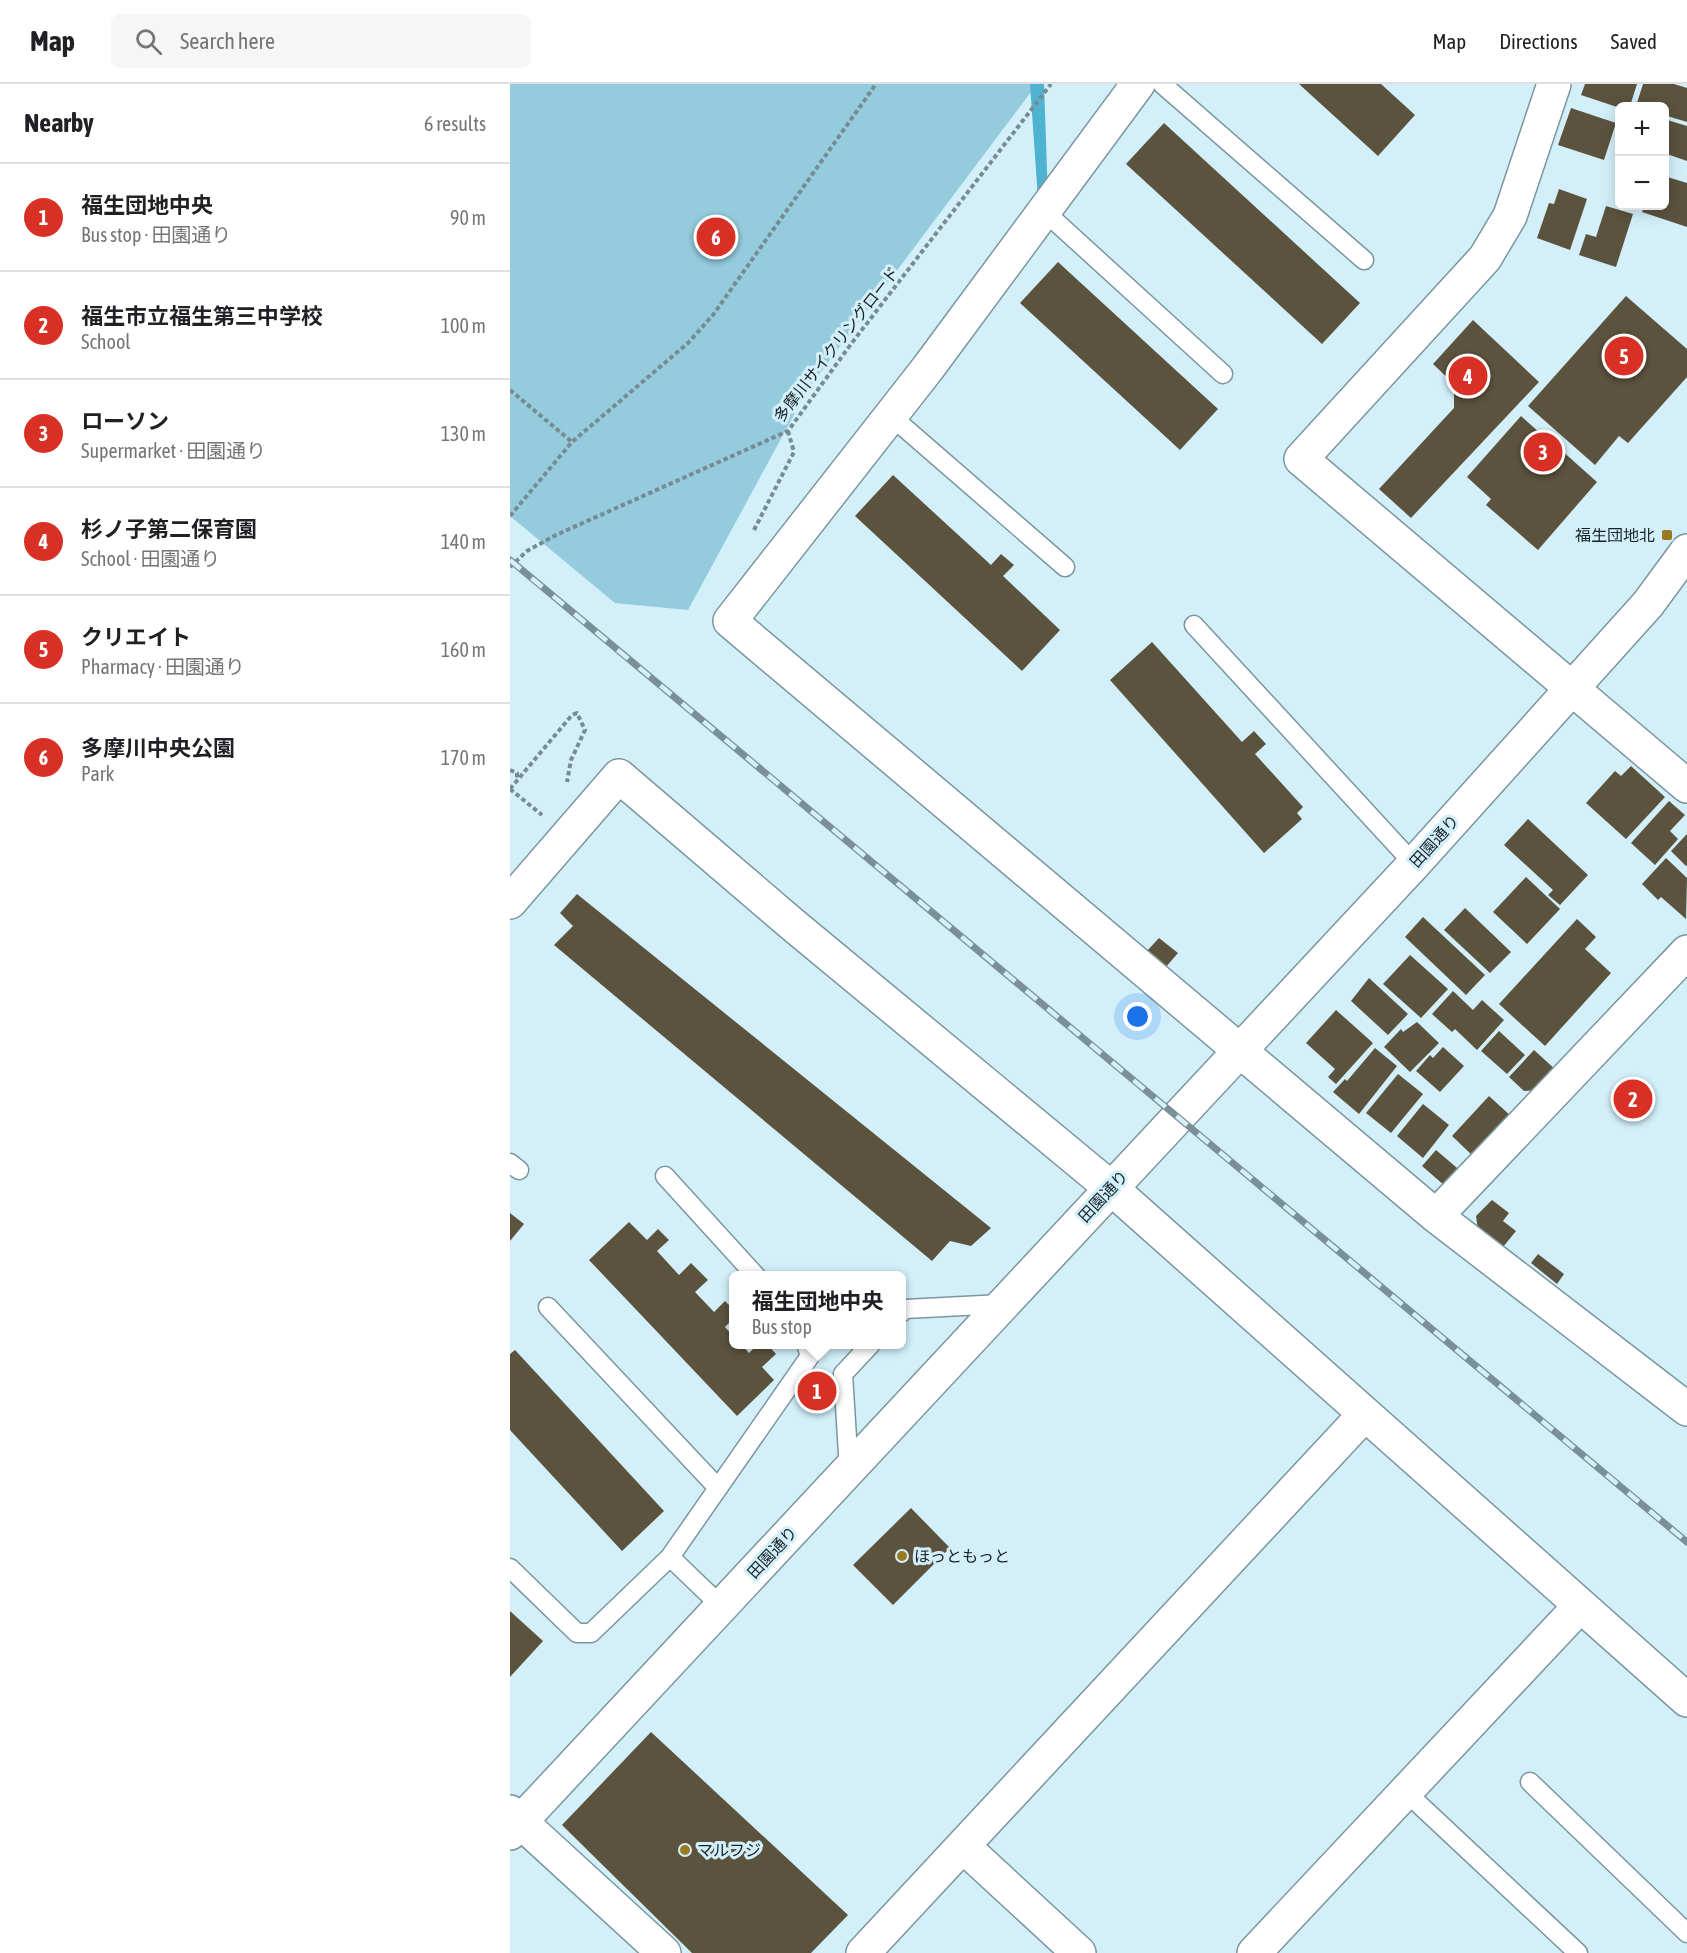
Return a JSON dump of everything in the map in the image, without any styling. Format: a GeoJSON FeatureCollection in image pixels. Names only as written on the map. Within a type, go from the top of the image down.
{"type":"FeatureCollection","features":[{"type":"Feature","properties":{"kind":"street"},"geometry":{"type":"LineString","coordinates":[[1138,84],[1099,140],[891,416],[730,621],[1437,1216],[1687,1409]]}},
{"type":"Feature","properties":{"kind":"street"},"geometry":{"type":"LineString","coordinates":[[1554,84],[1510,216],[1485,258],[1300,459],[1572,686],[1687,786]]}},
{"type":"Feature","properties":{"kind":"street","name":"田園通り"},"geometry":{"type":"LineString","coordinates":[[514,1822],[849,1470],[1414,864],[1648,604],[1687,552]]}},
{"type":"Feature","properties":{"kind":"street"},"geometry":{"type":"LineString","coordinates":[[510,902],[559,835],[619,776],[792,924],[1111,1188],[1687,1700]]}},
{"type":"Feature","properties":{"kind":"street"},"geometry":{"type":"LineString","coordinates":[[1437,1216],[1687,952]]}},
{"type":"Feature","properties":{"kind":"street"},"geometry":{"type":"LineString","coordinates":[[863,1953],[1365,1414]]}},
{"type":"Feature","properties":{"kind":"street"},"geometry":{"type":"LineString","coordinates":[[1254,1953],[1407,1793],[1580,1605]]}},
{"type":"Feature","properties":{"kind":"street"},"geometry":{"type":"LineString","coordinates":[[514,1822],[663,1953]]}},
{"type":"Feature","properties":{"kind":"street"},"geometry":{"type":"LineString","coordinates":[[963,1846],[1079,1953]]}},
{"type":"Feature","properties":{"kind":"lane"},"geometry":{"type":"LineString","coordinates":[[1162,84],[1364,260]]}},
{"type":"Feature","properties":{"kind":"lane"},"geometry":{"type":"LineString","coordinates":[[1044,211],[1223,374]]}},
{"type":"Feature","properties":{"kind":"lane"},"geometry":{"type":"LineString","coordinates":[[891,416],[1065,567]]}},
{"type":"Feature","properties":{"kind":"lane"},"geometry":{"type":"LineString","coordinates":[[1194,625],[1414,864]]}},
{"type":"Feature","properties":{"kind":"lane"},"geometry":{"type":"LineString","coordinates":[[665,1176],[752,1271]]}},
{"type":"Feature","properties":{"kind":"lane"},"geometry":{"type":"LineString","coordinates":[[906,1309],[1003,1304]]}},
{"type":"Feature","properties":{"kind":"lane"},"geometry":{"type":"LineString","coordinates":[[548,1307],[718,1488]]}},
{"type":"Feature","properties":{"kind":"lane"},"geometry":{"type":"LineString","coordinates":[[510,1568],[577,1633],[591,1633],[670,1557],[810,1356],[808,1349]]}},
{"type":"Feature","properties":{"kind":"lane"},"geometry":{"type":"LineString","coordinates":[[849,1470],[843,1374],[866,1349]]}},
{"type":"Feature","properties":{"kind":"lane"},"geometry":{"type":"LineString","coordinates":[[670,1557],[721,1606]]}},
{"type":"Feature","properties":{"kind":"lane"},"geometry":{"type":"LineString","coordinates":[[1530,1782],[1687,1933]]}},
{"type":"Feature","properties":{"kind":"lane"},"geometry":{"type":"LineString","coordinates":[[1407,1793],[1578,1953]]}},
{"type":"Feature","properties":{"kind":"path"},"geometry":{"type":"LineString","coordinates":[[510,516],[572,442],[688,343],[713,315],[876,84]]}},
{"type":"Feature","properties":{"kind":"path","name":"多摩川サイクリングロード"},"geometry":{"type":"LineString","coordinates":[[510,567],[527,551],[556,535],[788,431],[851,344],[1050,84]]}},
{"type":"Feature","properties":{"kind":"path"},"geometry":{"type":"LineString","coordinates":[[510,390],[572,442]]}},
{"type":"Feature","properties":{"kind":"path"},"geometry":{"type":"LineString","coordinates":[[559,835],[510,789],[572,715],[577,713],[585,730],[571,760],[566,783]]}},
{"type":"Feature","properties":{"kind":"path"},"geometry":{"type":"LineString","coordinates":[[510,770],[517,773],[517,781]]}},
{"type":"Feature","properties":{"kind":"shaded area"},"geometry":{"type":"Polygon","coordinates":[[[510,84],[1037,84],[808,389],[688,610],[615,603],[510,516],[510,84]]]}},
{"type":"Feature","properties":{"kind":"building"},"geometry":{"type":"Polygon","coordinates":[[[1299,84],[1381,84],[1415,115],[1378,156],[1299,84]]]}},
{"type":"Feature","properties":{"kind":"building"},"geometry":{"type":"Polygon","coordinates":[[[1585,84],[1637,84],[1631,102],[1615,102],[1615,106],[1581,95],[1585,84]]]}},
{"type":"Feature","properties":{"kind":"building"},"geometry":{"type":"Polygon","coordinates":[[[1643,84],[1674,84],[1687,88],[1687,122],[1669,117],[1669,102],[1637,102],[1643,84]]]}},
{"type":"Feature","properties":{"kind":"building"},"geometry":{"type":"Polygon","coordinates":[[[1571,108],[1615,123],[1604,160],[1558,145],[1571,108]]]}},
{"type":"Feature","properties":{"kind":"building"},"geometry":{"type":"Polygon","coordinates":[[[1669,121],[1687,126],[1687,161],[1669,155],[1669,121]]]}},
{"type":"Feature","properties":{"kind":"building"},"geometry":{"type":"Polygon","coordinates":[[[1164,123],[1360,303],[1322,344],[1126,164],[1164,123]]]}},
{"type":"Feature","properties":{"kind":"building"},"geometry":{"type":"Polygon","coordinates":[[[1669,178],[1687,183],[1687,227],[1642,212],[1643,210],[1669,210],[1669,178]]]}},
{"type":"Feature","properties":{"kind":"building"},"geometry":{"type":"Polygon","coordinates":[[[1559,189],[1587,199],[1570,250],[1537,238],[1549,203],[1554,204],[1559,189]]]}},
{"type":"Feature","properties":{"kind":"building"},"geometry":{"type":"Polygon","coordinates":[[[1606,206],[1633,214],[1616,267],[1579,255],[1586,234],[1596,237],[1606,206]]]}},
{"type":"Feature","properties":{"kind":"building"},"geometry":{"type":"Polygon","coordinates":[[[1058,262],[1218,409],[1180,450],[1020,303],[1058,262]]]}},
{"type":"Feature","properties":{"kind":"building"},"geometry":{"type":"Polygon","coordinates":[[[1626,296],[1687,349],[1687,377],[1628,443],[1619,436],[1595,465],[1528,406],[1626,296]]]}},
{"type":"Feature","properties":{"kind":"building"},"geometry":{"type":"Polygon","coordinates":[[[1473,320],[1539,382],[1411,518],[1379,489],[1454,408],[1454,384],[1433,364],[1473,320]]]}},
{"type":"Feature","properties":{"kind":"building"},"geometry":{"type":"Polygon","coordinates":[[[1521,416],[1540,433],[1536,438],[1546,447],[1551,441],[1597,482],[1538,550],[1486,505],[1491,499],[1467,477],[1521,416]]]}},
{"type":"Feature","properties":{"kind":"building"},"geometry":{"type":"Polygon","coordinates":[[[893,475],[991,565],[1001,554],[1014,565],[1003,576],[1060,630],[1022,671],[855,516],[893,475]]]}},
{"type":"Feature","properties":{"kind":"building"},"geometry":{"type":"Polygon","coordinates":[[[1152,642],[1242,742],[1254,731],[1266,744],[1255,754],[1303,807],[1297,813],[1302,819],[1264,853],[1110,680],[1152,642]]]}},
{"type":"Feature","properties":{"kind":"building"},"geometry":{"type":"Polygon","coordinates":[[[1631,766],[1665,797],[1626,839],[1586,803],[1615,771],[1621,776],[1631,766]]]}},
{"type":"Feature","properties":{"kind":"building"},"geometry":{"type":"Polygon","coordinates":[[[1669,801],[1685,815],[1670,831],[1678,839],[1655,865],[1631,843],[1669,801]]]}},
{"type":"Feature","properties":{"kind":"building"},"geometry":{"type":"Polygon","coordinates":[[[1528,819],[1588,875],[1560,905],[1548,895],[1553,890],[1504,845],[1528,819]]]}},
{"type":"Feature","properties":{"kind":"building"},"geometry":{"type":"Polygon","coordinates":[[[1687,834],[1687,865],[1686,866],[1671,851],[1687,834]]]}},
{"type":"Feature","properties":{"kind":"building"},"geometry":{"type":"Polygon","coordinates":[[[1666,858],[1687,878],[1686,919],[1661,897],[1658,900],[1642,884],[1666,858]]]}},
{"type":"Feature","properties":{"kind":"building"},"geometry":{"type":"Polygon","coordinates":[[[1526,877],[1560,909],[1527,944],[1493,912],[1526,877]]]}},
{"type":"Feature","properties":{"kind":"building"},"geometry":{"type":"Polygon","coordinates":[[[577,894],[991,1228],[971,1246],[950,1241],[932,1261],[554,945],[573,926],[560,913],[577,894]]]}},
{"type":"Feature","properties":{"kind":"building"},"geometry":{"type":"Polygon","coordinates":[[[1465,908],[1511,952],[1490,973],[1444,930],[1465,908]]]}},
{"type":"Feature","properties":{"kind":"building"},"geometry":{"type":"Polygon","coordinates":[[[1423,917],[1485,975],[1466,995],[1405,937],[1423,917]]]}},
{"type":"Feature","properties":{"kind":"building"},"geometry":{"type":"Polygon","coordinates":[[[1577,919],[1596,937],[1585,949],[1611,973],[1545,1046],[1499,1004],[1577,919]]]}},
{"type":"Feature","properties":{"kind":"building"},"geometry":{"type":"Polygon","coordinates":[[[1159,938],[1178,953],[1165,968],[1146,952],[1159,938]]]}},
{"type":"Feature","properties":{"kind":"building"},"geometry":{"type":"Polygon","coordinates":[[[1410,955],[1448,989],[1421,1018],[1383,984],[1410,955]]]}},
{"type":"Feature","properties":{"kind":"building"},"geometry":{"type":"Polygon","coordinates":[[[1369,978],[1408,1014],[1388,1035],[1351,1001],[1369,978]]]}},
{"type":"Feature","properties":{"kind":"building"},"geometry":{"type":"Polygon","coordinates":[[[1453,991],[1473,1010],[1482,1000],[1504,1020],[1477,1050],[1455,1029],[1452,1032],[1432,1014],[1453,991]]]}},
{"type":"Feature","properties":{"kind":"building"},"geometry":{"type":"Polygon","coordinates":[[[1336,1010],[1373,1043],[1336,1084],[1328,1077],[1335,1069],[1306,1043],[1336,1010]]]}},
{"type":"Feature","properties":{"kind":"building"},"geometry":{"type":"Polygon","coordinates":[[[1417,1022],[1439,1043],[1410,1072],[1384,1047],[1401,1029],[1403,1032],[1417,1022]]]}},
{"type":"Feature","properties":{"kind":"building"},"geometry":{"type":"Polygon","coordinates":[[[1499,1031],[1525,1055],[1507,1074],[1481,1051],[1499,1031]]]}},
{"type":"Feature","properties":{"kind":"building"},"geometry":{"type":"Polygon","coordinates":[[[1443,1047],[1464,1066],[1440,1092],[1416,1071],[1430,1055],[1433,1058],[1443,1047]]]}},
{"type":"Feature","properties":{"kind":"building"},"geometry":{"type":"Polygon","coordinates":[[[1375,1048],[1397,1066],[1359,1114],[1333,1092],[1345,1079],[1347,1081],[1375,1048]]]}},
{"type":"Feature","properties":{"kind":"building"},"geometry":{"type":"Polygon","coordinates":[[[1534,1050],[1557,1071],[1539,1090],[1524,1091],[1509,1077],[1534,1050]]]}},
{"type":"Feature","properties":{"kind":"building"},"geometry":{"type":"Polygon","coordinates":[[[1398,1074],[1423,1094],[1391,1133],[1366,1113],[1398,1074]]]}},
{"type":"Feature","properties":{"kind":"building"},"geometry":{"type":"Polygon","coordinates":[[[1489,1096],[1512,1117],[1474,1157],[1452,1136],[1489,1096]]]}},
{"type":"Feature","properties":{"kind":"building"},"geometry":{"type":"Polygon","coordinates":[[[1423,1104],[1449,1125],[1423,1158],[1397,1136],[1423,1104]]]}},
{"type":"Feature","properties":{"kind":"building"},"geometry":{"type":"Polygon","coordinates":[[[1436,1150],[1463,1173],[1445,1186],[1422,1166],[1436,1150]]]}},
{"type":"Feature","properties":{"kind":"building"},"geometry":{"type":"Polygon","coordinates":[[[1492,1200],[1509,1213],[1503,1221],[1516,1231],[1503,1247],[1478,1230],[1476,1216],[1492,1200]]]}},
{"type":"Feature","properties":{"kind":"building"},"geometry":{"type":"Polygon","coordinates":[[[510,1213],[524,1224],[510,1241],[510,1213]]]}},
{"type":"Feature","properties":{"kind":"building"},"geometry":{"type":"Polygon","coordinates":[[[629,1222],[647,1240],[658,1229],[669,1240],[657,1251],[679,1275],[691,1263],[708,1280],[695,1292],[714,1312],[725,1301],[729,1305],[729,1323],[725,1327],[729,1332],[729,1349],[745,1349],[749,1353],[753,1349],[772,1349],[776,1354],[762,1367],[774,1380],[737,1416],[589,1260],[629,1222]]]}},
{"type":"Feature","properties":{"kind":"building"},"geometry":{"type":"Polygon","coordinates":[[[1538,1254],[1564,1274],[1557,1284],[1531,1263],[1538,1254]]]}},
{"type":"Feature","properties":{"kind":"building"},"geometry":{"type":"Polygon","coordinates":[[[515,1350],[664,1511],[622,1551],[510,1430],[510,1354],[515,1350]]]}},
{"type":"Feature","properties":{"kind":"building","name":"ほっともっと"},"geometry":{"type":"Polygon","coordinates":[[[911,1508],[950,1548],[893,1605],[853,1565],[911,1508]]]}},
{"type":"Feature","properties":{"kind":"building"},"geometry":{"type":"Polygon","coordinates":[[[510,1611],[543,1641],[510,1677],[510,1611]]]}},
{"type":"Feature","properties":{"kind":"building"},"geometry":{"type":"Polygon","coordinates":[[[651,1732],[848,1915],[811,1953],[692,1953],[562,1825],[651,1732]]]}},
{"type":"Feature","properties":{"kind":"waterway"},"geometry":{"type":"LineString","coordinates":[[1035,84],[1043,199]]}},
{"type":"Feature","properties":{"kind":"waterway"},"geometry":{"type":"LineString","coordinates":[[1039,84],[1043,198]]}},
{"type":"Feature","properties":{"kind":"railway"},"geometry":{"type":"LineString","coordinates":[[510,560],[1687,1542]]}},
{"type":"Feature","properties":{"kind":"place","name":"多摩川中央公園"},"geometry":{"type":"Point","coordinates":[716,237]}},
{"type":"Feature","properties":{"kind":"place","name":"クリエイト"},"geometry":{"type":"Point","coordinates":[1624,356]}},
{"type":"Feature","properties":{"kind":"place","name":"杉ノ子第二保育園"},"geometry":{"type":"Point","coordinates":[1468,376]}},
{"type":"Feature","properties":{"kind":"place","name":"ローソン"},"geometry":{"type":"Point","coordinates":[1543,452]}},
{"type":"Feature","properties":{"kind":"place","name":"福生団地北"},"geometry":{"type":"Point","coordinates":[1667,535]}},
{"type":"Feature","properties":{"kind":"place","name":"福生市立福生第三中学校"},"geometry":{"type":"Point","coordinates":[1633,1099]}},
{"type":"Feature","properties":{"kind":"place","name":"福生団地中央"},"geometry":{"type":"Point","coordinates":[817,1391]}},
{"type":"Feature","properties":{"kind":"place","name":"ほっともっと"},"geometry":{"type":"Point","coordinates":[902,1556]}},
{"type":"Feature","properties":{"kind":"place","name":"マルフジ"},"geometry":{"type":"Point","coordinates":[685,1850]}}]}
